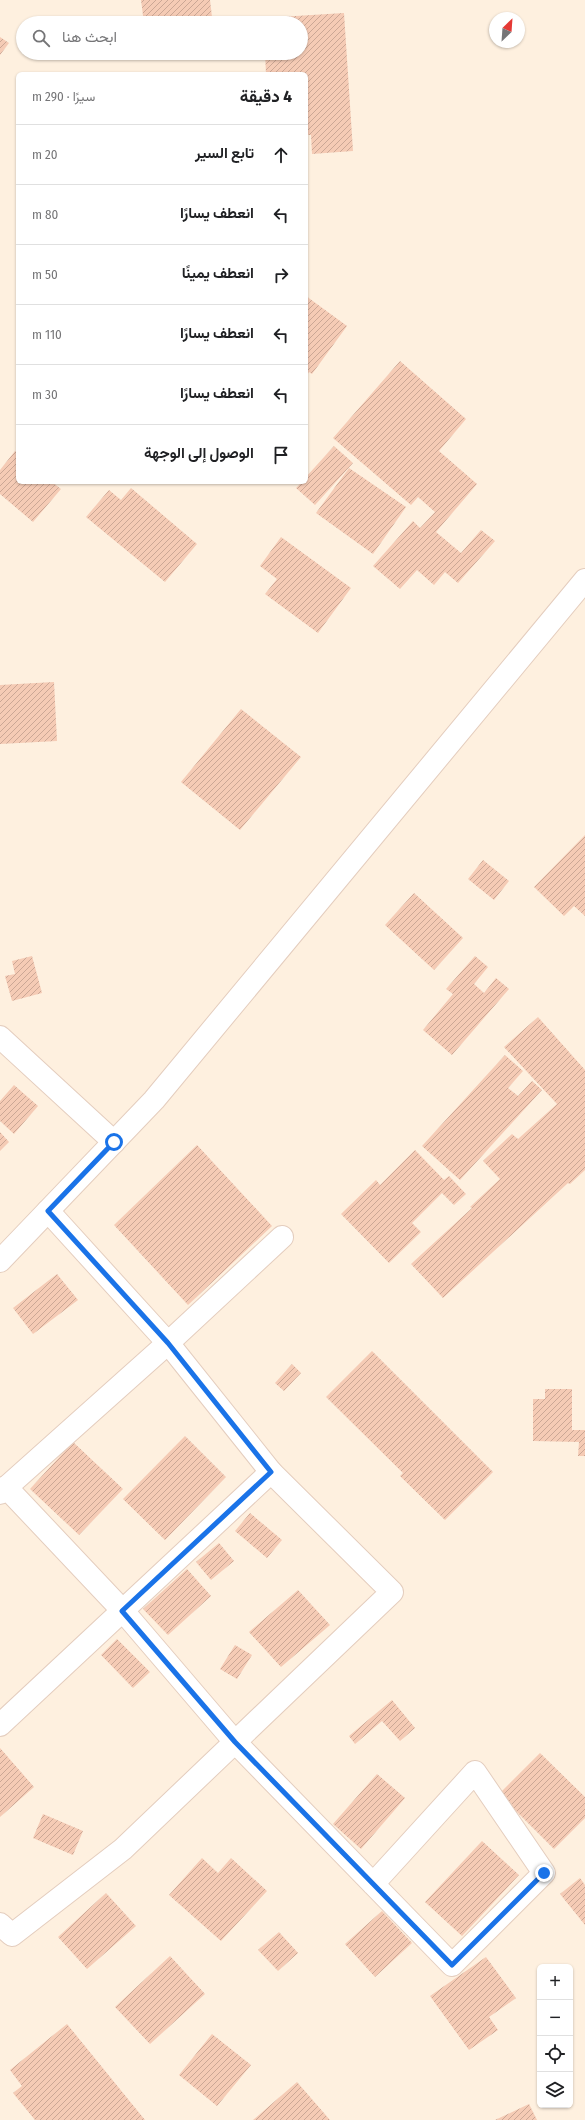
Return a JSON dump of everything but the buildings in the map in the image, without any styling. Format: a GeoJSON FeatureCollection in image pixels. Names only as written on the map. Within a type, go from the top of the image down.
{"type":"FeatureCollection","features":[{"type":"Feature","properties":{"kind":"street"},"geometry":{"type":"LineString","coordinates":[[0,1261],[154,1100],[585,580]]}},
{"type":"Feature","properties":{"kind":"street"},"geometry":{"type":"LineString","coordinates":[[0,1037],[114,1142]]}},
{"type":"Feature","properties":{"kind":"street"},"geometry":{"type":"LineString","coordinates":[[0,1924],[12,1935],[123,1849],[392,1592],[271,1472],[168,1343],[48,1211]]}},
{"type":"Feature","properties":{"kind":"street"},"geometry":{"type":"LineString","coordinates":[[282,1237],[168,1343],[3,1490],[122,1611],[235,1742],[373,1884],[452,1965],[544,1873],[475,1772],[373,1884]]}},
{"type":"Feature","properties":{"kind":"street"},"geometry":{"type":"LineString","coordinates":[[0,1725],[271,1472]]}},
{"type":"Feature","properties":{"kind":"route"},"geometry":{"type":"LineString","coordinates":[[114,1142],[48,1211],[168,1343],[271,1472],[122,1611],[235,1742],[452,1965],[544,1873]]}}]}
